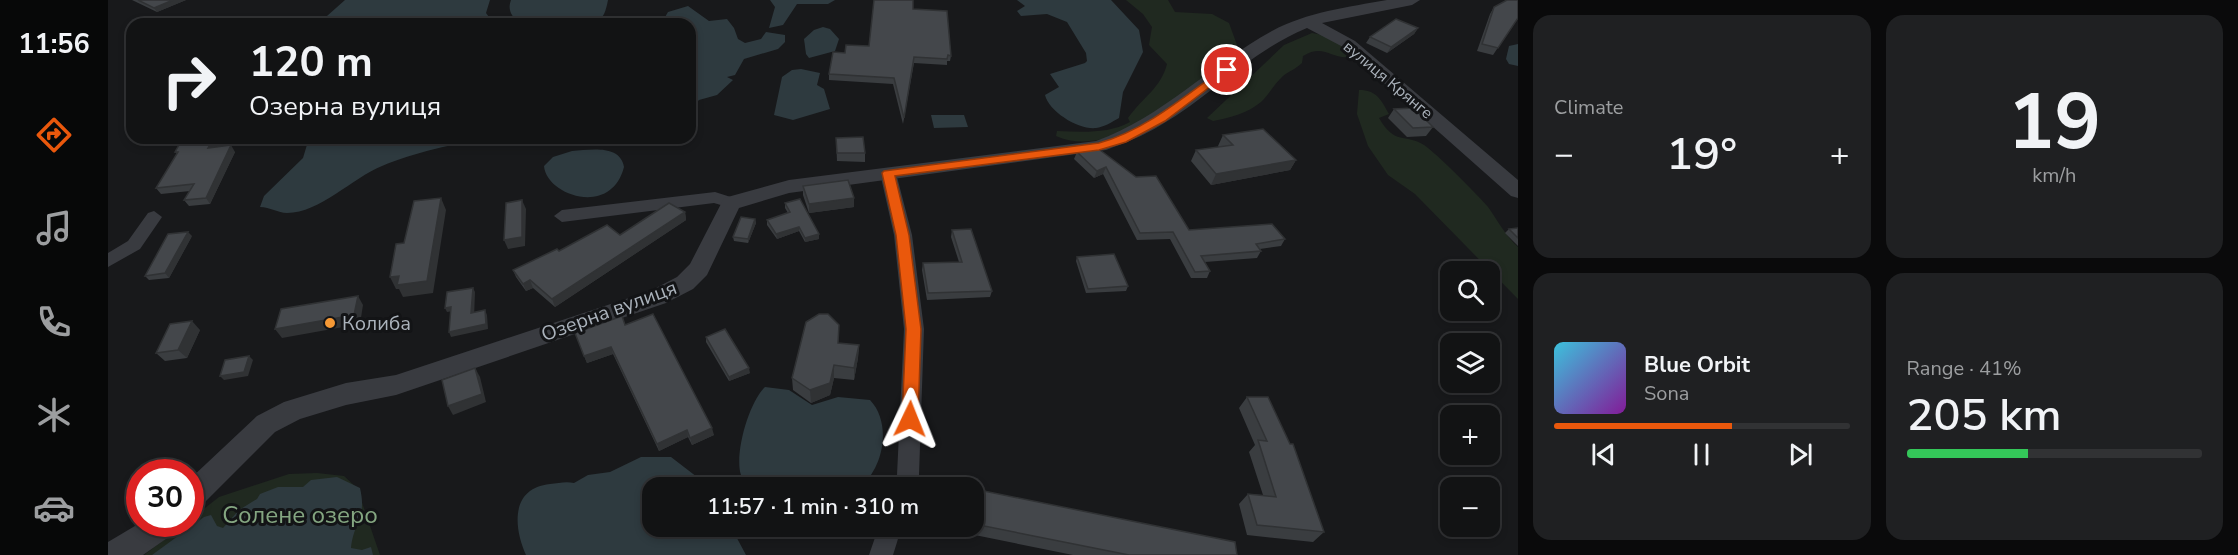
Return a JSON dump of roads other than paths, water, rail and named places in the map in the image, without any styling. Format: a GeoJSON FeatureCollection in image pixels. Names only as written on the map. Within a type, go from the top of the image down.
{"type":"FeatureCollection","features":[{"type":"Feature","properties":{"kind":"street","name":"вулиця Крянге"},"geometry":{"type":"LineString","coordinates":[[1308,22],[1335,14],[1412,0]]}},
{"type":"Feature","properties":{"kind":"street","name":"вулиця Крянге"},"geometry":{"type":"LineString","coordinates":[[1308,22],[1349,44],[1518,191]]}},
{"type":"Feature","properties":{"kind":"street"},"geometry":{"type":"LineString","coordinates":[[562,216],[715,197],[731,203],[789,187],[1099,146],[1122,140],[1161,118],[1260,45],[1308,22]]}},
{"type":"Feature","properties":{"kind":"street"},"geometry":{"type":"LineString","coordinates":[[888,173],[903,235],[914,329],[907,477]]}},
{"type":"Feature","properties":{"kind":"street","name":"Озерна вулиця"},"geometry":{"type":"LineString","coordinates":[[204,484],[266,424],[293,410],[346,394],[396,385],[658,297],[685,283],[699,269],[731,203]]}},
{"type":"Feature","properties":{"kind":"street"},"geometry":{"type":"LineString","coordinates":[[108,261],[134,245],[154,218]]}},
{"type":"Feature","properties":{"kind":"street"},"geometry":{"type":"LineString","coordinates":[[112,555],[122,552],[144,537]]}},
{"type":"Feature","properties":{"kind":"street"},"geometry":{"type":"LineString","coordinates":[[882,555],[888,537]]}},
{"type":"Feature","properties":{"kind":"waterway"},"geometry":{"type":"LineString","coordinates":[[1518,51],[1518,59]]}},
{"type":"Feature","properties":{"kind":"place","name":"Колиба"},"geometry":{"type":"Point","coordinates":[330,323]}},
{"type":"Feature","properties":{"kind":"park label","name":"Солене озеро"},"geometry":{"type":"Point","coordinates":[300,515]}}]}
